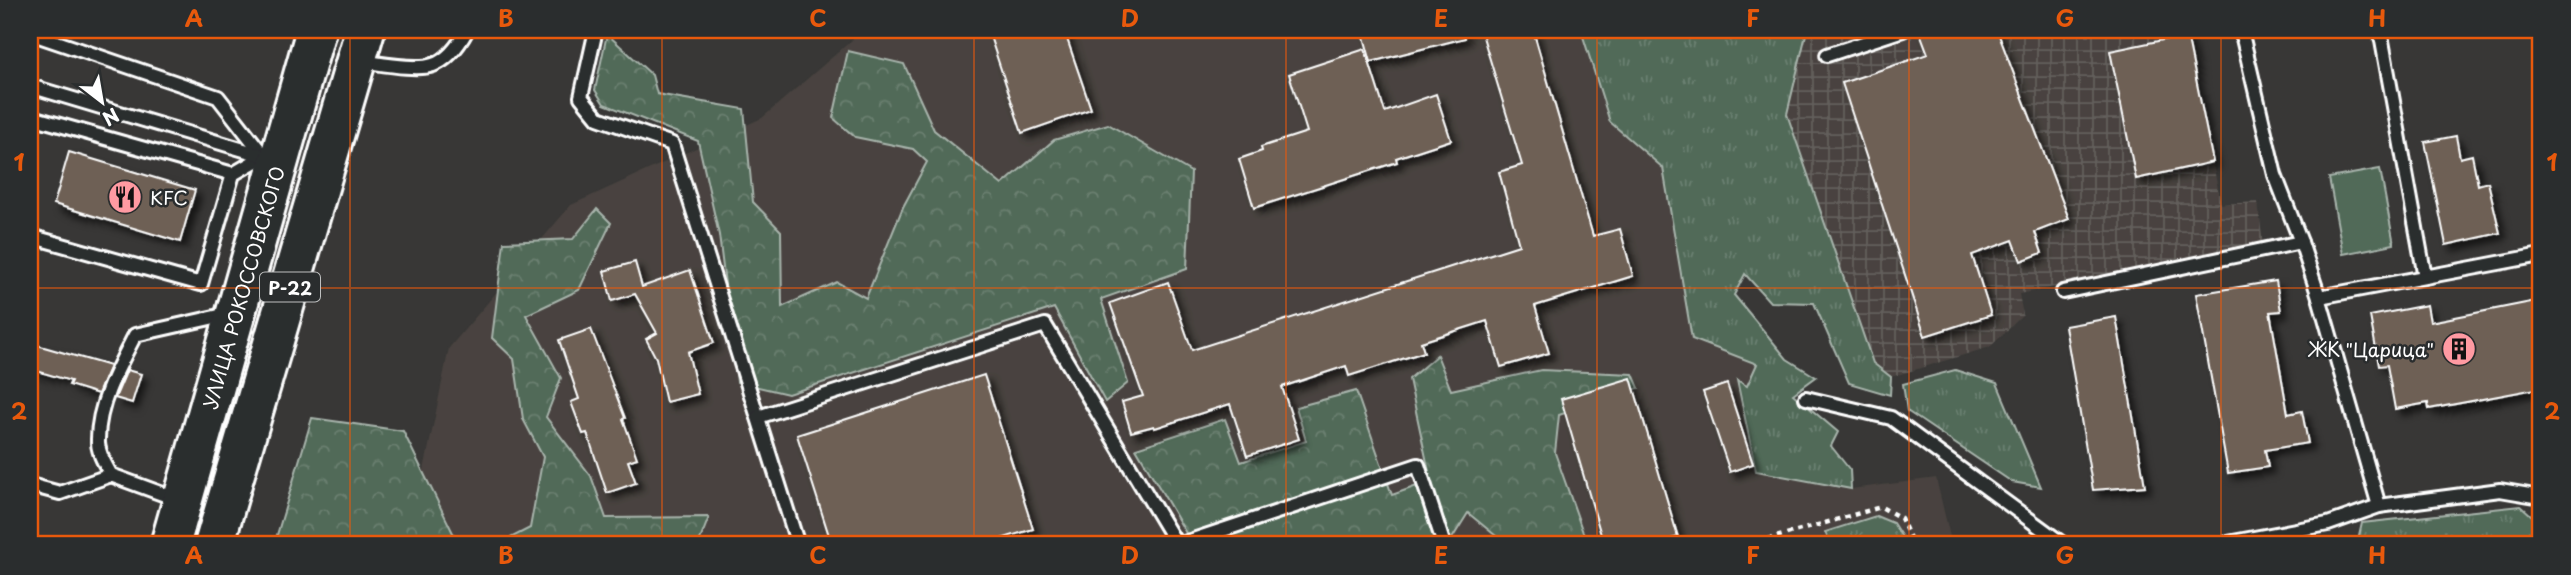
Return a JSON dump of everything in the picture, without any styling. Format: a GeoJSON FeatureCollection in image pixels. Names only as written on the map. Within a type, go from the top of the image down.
{"type":"FeatureCollection","features":[{"type":"Feature","properties":{"kind":"highway","name":"УЛИЦА РОКОССОВСКОГО"},"geometry":{"type":"LineString","coordinates":[[170,545],[235,313],[271,158],[316,30]]}},
{"type":"Feature","properties":{"kind":"highway","name":"Р-22"},"geometry":{"type":"LineString","coordinates":[[214,545],[361,45]]}},
{"type":"Feature","properties":{"kind":"lane"},"geometry":{"type":"LineString","coordinates":[[361,45],[401,66],[433,65],[457,47],[467,30]]}},
{"type":"Feature","properties":{"kind":"lane"},"geometry":{"type":"LineString","coordinates":[[596,30],[580,97],[598,118],[672,144],[798,545]]}},
{"type":"Feature","properties":{"kind":"lane"},"geometry":{"type":"LineString","coordinates":[[1827,55],[1903,30]]}},
{"type":"Feature","properties":{"kind":"lane"},"geometry":{"type":"LineString","coordinates":[[2241,30],[2275,176],[2319,297],[2379,506]]}},
{"type":"Feature","properties":{"kind":"lane"},"geometry":{"type":"LineString","coordinates":[[2379,30],[2425,277]]}},
{"type":"Feature","properties":{"kind":"lane"},"geometry":{"type":"LineString","coordinates":[[30,33],[218,97],[271,158]]}},
{"type":"Feature","properties":{"kind":"lane"},"geometry":{"type":"LineString","coordinates":[[30,86],[271,158]]}},
{"type":"Feature","properties":{"kind":"lane"},"geometry":{"type":"LineString","coordinates":[[30,137],[35,118],[233,174],[271,158]]}},
{"type":"Feature","properties":{"kind":"lane"},"geometry":{"type":"LineString","coordinates":[[30,236],[201,284],[233,174]]}},
{"type":"Feature","properties":{"kind":"lane"},"geometry":{"type":"LineString","coordinates":[[2063,292],[2301,242]]}},
{"type":"Feature","properties":{"kind":"lane"},"geometry":{"type":"LineString","coordinates":[[2319,297],[2541,255]]}},
{"type":"Feature","properties":{"kind":"lane"},"geometry":{"type":"LineString","coordinates":[[182,501],[111,474],[102,458],[97,439],[108,388],[135,335],[235,313]]}},
{"type":"Feature","properties":{"kind":"lane"},"geometry":{"type":"LineString","coordinates":[[758,418],[1045,325],[1177,545],[1418,465],[1444,545]]}},
{"type":"Feature","properties":{"kind":"lane"},"geometry":{"type":"LineString","coordinates":[[1806,398],[1891,418],[2063,545]]}},
{"type":"Feature","properties":{"kind":"lane"},"geometry":{"type":"LineString","coordinates":[[30,485],[60,493],[111,474]]}},
{"type":"Feature","properties":{"kind":"lane"},"geometry":{"type":"LineString","coordinates":[[2217,545],[2328,524],[2379,506],[2500,490],[2541,497]]}},
{"type":"Feature","properties":{"kind":"path"},"geometry":{"type":"LineString","coordinates":[[1748,545],[1881,507],[1901,517],[1913,545]]}},
{"type":"Feature","properties":{"kind":"shaded area"},"geometry":{"type":"Polygon","coordinates":[[[857,30],[1581,30],[1610,122],[1663,168],[1692,339],[1757,364],[1747,387],[1738,381],[1756,470],[1851,489],[1936,478],[1952,545],[394,545],[416,509],[449,348],[571,205],[762,118],[852,40],[857,30]]]}},
{"type":"Feature","properties":{"kind":"shaded area"},"geometry":{"type":"Polygon","coordinates":[[[1807,30],[2186,30],[2221,204],[2258,202],[2263,246],[2019,294],[2023,315],[1990,347],[1891,377],[1873,363],[1787,114],[1807,30]]]}},
{"type":"Feature","properties":{"kind":"green space"},"geometry":{"type":"Polygon","coordinates":[[[1581,30],[1807,30],[1787,114],[1873,363],[1891,377],[1890,395],[1849,383],[1814,303],[1770,302],[1745,274],[1734,295],[1787,359],[1816,377],[1793,394],[1838,432],[1831,446],[1850,470],[1851,489],[1756,471],[1737,380],[1747,386],[1757,364],[1692,339],[1663,168],[1610,122],[1581,30]]]}},
{"type":"Feature","properties":{"kind":"green space"},"geometry":{"type":"Polygon","coordinates":[[[607,34],[652,75],[657,94],[744,109],[753,202],[781,231],[782,307],[837,282],[866,298],[903,207],[927,162],[913,149],[855,137],[833,118],[848,51],[904,64],[934,130],[1002,185],[1054,140],[1108,124],[1191,172],[1187,269],[1101,299],[1128,383],[1105,402],[1054,308],[788,394],[737,382],[719,235],[698,141],[604,104],[595,90],[607,34]]]}},
{"type":"Feature","properties":{"kind":"green space"},"geometry":{"type":"Polygon","coordinates":[[[2380,169],[2394,244],[2343,254],[2329,178],[2380,169]]]}},
{"type":"Feature","properties":{"kind":"green space"},"geometry":{"type":"Polygon","coordinates":[[[597,209],[611,223],[579,290],[526,315],[561,378],[546,417],[591,476],[606,518],[709,517],[698,545],[497,545],[530,528],[543,457],[523,419],[514,359],[492,338],[504,242],[573,239],[597,209]]]}},
{"type":"Feature","properties":{"kind":"green space"},"geometry":{"type":"Polygon","coordinates":[[[1437,355],[1451,390],[1541,370],[1633,374],[1639,388],[1559,415],[1555,453],[1586,541],[1568,545],[1507,545],[1468,513],[1448,545],[1193,545],[1136,448],[1225,419],[1241,462],[1306,441],[1296,407],[1356,391],[1392,495],[1431,481],[1409,379],[1437,355]]]}},
{"type":"Feature","properties":{"kind":"green space"},"geometry":{"type":"Polygon","coordinates":[[[1955,370],[1997,383],[2041,487],[2012,482],[1907,411],[1903,384],[1955,370]]]}},
{"type":"Feature","properties":{"kind":"green space"},"geometry":{"type":"Polygon","coordinates":[[[312,418],[403,431],[456,539],[454,545],[274,545],[312,418]]]}},
{"type":"Feature","properties":{"kind":"green space"},"geometry":{"type":"Polygon","coordinates":[[[2521,506],[2541,524],[2541,545],[2357,545],[2362,523],[2521,506]]]}},
{"type":"Feature","properties":{"kind":"green space"},"geometry":{"type":"Polygon","coordinates":[[[1876,516],[1893,523],[1907,545],[1831,545],[1825,532],[1876,516]]]}},
{"type":"Feature","properties":{"kind":"building"},"geometry":{"type":"Polygon","coordinates":[[[988,30],[1064,30],[1091,109],[1022,133],[988,30]]]}},
{"type":"Feature","properties":{"kind":"building"},"geometry":{"type":"Polygon","coordinates":[[[1362,30],[1464,30],[1465,38],[1371,62],[1362,30]]]}},
{"type":"Feature","properties":{"kind":"building"},"geometry":{"type":"Polygon","coordinates":[[[1481,30],[1533,30],[1593,236],[1620,229],[1633,276],[1535,306],[1549,353],[1501,367],[1487,321],[1421,342],[1424,352],[1349,376],[1346,366],[1282,387],[1299,439],[1247,456],[1230,404],[1155,428],[1154,426],[1131,432],[1122,402],[1143,396],[1110,303],[1168,282],[1192,350],[1519,245],[1499,172],[1522,165],[1481,30]]]}},
{"type":"Feature","properties":{"kind":"building"},"geometry":{"type":"Polygon","coordinates":[[[1919,30],[1997,30],[2069,219],[2035,232],[2042,253],[2021,261],[2013,240],[1972,255],[1991,315],[1925,336],[1842,83],[1928,54],[1919,30]]]}},
{"type":"Feature","properties":{"kind":"building"},"geometry":{"type":"Polygon","coordinates":[[[2187,35],[2213,162],[2136,179],[2110,51],[2187,35]]]}},
{"type":"Feature","properties":{"kind":"building"},"geometry":{"type":"Polygon","coordinates":[[[1365,49],[1385,112],[1436,94],[1451,140],[1396,158],[1397,162],[1254,208],[1239,159],[1262,151],[1261,147],[1307,132],[1289,74],[1365,49]]]}},
{"type":"Feature","properties":{"kind":"building"},"geometry":{"type":"Polygon","coordinates":[[[2456,136],[2460,158],[2472,155],[2478,185],[2488,182],[2500,233],[2446,245],[2425,142],[2456,136]]]}},
{"type":"Feature","properties":{"kind":"building","name":"KFC"},"geometry":{"type":"Polygon","coordinates":[[[69,152],[195,190],[180,242],[54,204],[69,152]]]}},
{"type":"Feature","properties":{"kind":"building"},"geometry":{"type":"Polygon","coordinates":[[[635,262],[642,287],[690,270],[714,343],[688,352],[698,394],[666,402],[656,358],[646,339],[657,333],[635,294],[612,301],[604,271],[635,262]]]}},
{"type":"Feature","properties":{"kind":"building"},"geometry":{"type":"Polygon","coordinates":[[[2276,281],[2281,311],[2270,312],[2288,414],[2302,411],[2308,443],[2265,450],[2268,467],[2228,473],[2196,294],[2276,281]]]}},
{"type":"Feature","properties":{"kind":"building","name":"ЖК \"Царица\""},"geometry":{"type":"Polygon","coordinates":[[[2541,300],[2541,388],[2429,409],[2428,403],[2395,409],[2387,365],[2379,366],[2370,316],[2427,305],[2430,322],[2541,300]]]}},
{"type":"Feature","properties":{"kind":"building"},"geometry":{"type":"Polygon","coordinates":[[[2116,317],[2145,486],[2093,490],[2065,326],[2116,317]]]}},
{"type":"Feature","properties":{"kind":"building"},"geometry":{"type":"Polygon","coordinates":[[[591,329],[625,418],[623,419],[637,458],[628,461],[636,483],[607,493],[587,433],[583,434],[571,402],[579,399],[559,340],[591,329]]]}},
{"type":"Feature","properties":{"kind":"building"},"geometry":{"type":"Polygon","coordinates":[[[30,343],[110,366],[98,394],[69,385],[71,381],[30,369],[30,343]]]}},
{"type":"Feature","properties":{"kind":"building"},"geometry":{"type":"Polygon","coordinates":[[[127,370],[141,374],[132,403],[115,398],[127,370]]]}},
{"type":"Feature","properties":{"kind":"building"},"geometry":{"type":"Polygon","coordinates":[[[984,375],[1033,529],[982,545],[832,545],[797,435],[984,375]]]}},
{"type":"Feature","properties":{"kind":"building"},"geometry":{"type":"Polygon","coordinates":[[[1631,378],[1678,537],[1650,545],[1604,545],[1561,399],[1631,378]]]}},
{"type":"Feature","properties":{"kind":"building"},"geometry":{"type":"Polygon","coordinates":[[[1727,384],[1753,464],[1730,472],[1703,392],[1727,384]]]}},
{"type":"Feature","properties":{"kind":"place","name":"KFC"},"geometry":{"type":"Point","coordinates":[125,197]}},
{"type":"Feature","properties":{"kind":"place","name":"ЖК \"Царица\""},"geometry":{"type":"Point","coordinates":[2459,349]}}]}
